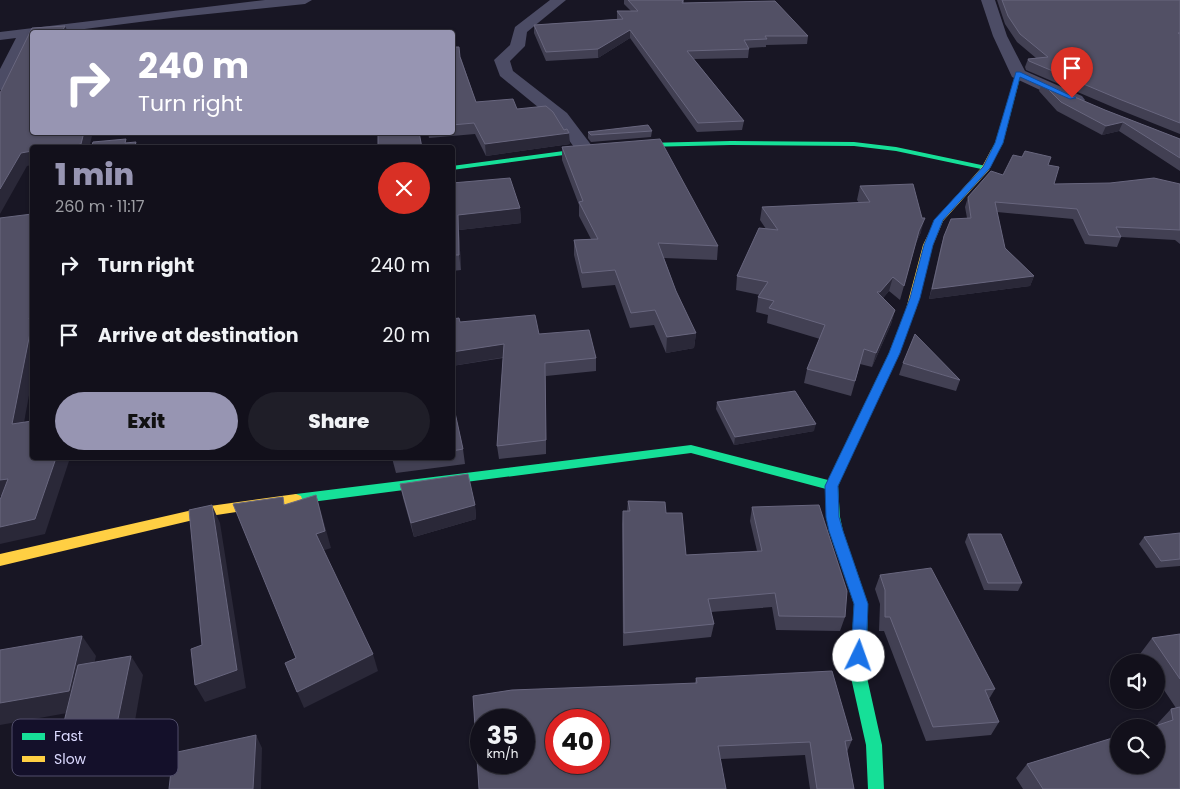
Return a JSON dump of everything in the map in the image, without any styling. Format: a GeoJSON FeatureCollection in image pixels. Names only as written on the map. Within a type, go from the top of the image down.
{"type":"FeatureCollection","features":[{"type":"Feature","properties":{"kind":"street"},"geometry":{"type":"LineString","coordinates":[[43,30],[305,0]]}},
{"type":"Feature","properties":{"kind":"street"},"geometry":{"type":"LineString","coordinates":[[559,0],[520,30],[517,46],[502,60],[506,73],[561,117],[586,150]]}},
{"type":"Feature","properties":{"kind":"street"},"geometry":{"type":"LineString","coordinates":[[988,0],[1000,36],[1018,74],[1090,106]]}},
{"type":"Feature","properties":{"kind":"street"},"geometry":{"type":"LineString","coordinates":[[0,85],[27,32]]}},
{"type":"Feature","properties":{"kind":"street"},"geometry":{"type":"LineString","coordinates":[[0,36],[30,32]]}},
{"type":"Feature","properties":{"kind":"street"},"geometry":{"type":"LineString","coordinates":[[876,789],[874,745],[858,673],[861,604],[836,531],[833,517],[832,486],[894,353],[915,298],[928,245],[939,220],[986,168],[999,143],[1018,74]]}},
{"type":"Feature","properties":{"kind":"street"},"geometry":{"type":"LineString","coordinates":[[455,168],[586,150],[653,145],[854,144],[896,149],[986,168]]}},
{"type":"Feature","properties":{"kind":"street"},"geometry":{"type":"LineString","coordinates":[[0,560],[210,510],[691,449],[832,486]]}},
{"type":"Feature","properties":{"kind":"building"},"geometry":{"type":"Polygon","coordinates":[[[628,0],[683,0],[682,3],[775,1],[808,36],[765,36],[767,39],[744,40],[749,49],[687,51],[744,121],[698,123],[630,30],[598,49],[546,52],[534,25],[623,19],[617,11],[638,11],[628,0]]]}},
{"type":"Feature","properties":{"kind":"building"},"geometry":{"type":"Polygon","coordinates":[[[1002,0],[1180,0],[1180,33],[1178,33],[1180,34],[1180,123],[1029,61],[1028,59],[1048,57],[1020,34],[1008,16],[1002,0]]]}},
{"type":"Feature","properties":{"kind":"building"},"geometry":{"type":"Polygon","coordinates":[[[65,26],[63,30],[31,30],[32,28],[65,26]]]}},
{"type":"Feature","properties":{"kind":"building"},"geometry":{"type":"Polygon","coordinates":[[[30,32],[30,135],[83,135],[81,144],[30,145],[30,151],[21,153],[0,189],[0,93],[30,32]]]}},
{"type":"Feature","properties":{"kind":"building"},"geometry":{"type":"Polygon","coordinates":[[[455,47],[459,47],[460,57],[476,102],[513,99],[517,109],[546,106],[553,112],[564,130],[567,129],[569,133],[485,144],[474,123],[455,125],[455,47]]]}},
{"type":"Feature","properties":{"kind":"building"},"geometry":{"type":"Polygon","coordinates":[[[1042,83],[1180,139],[1180,158],[1123,122],[1106,126],[1061,102],[1042,83]]]}},
{"type":"Feature","properties":{"kind":"building"},"geometry":{"type":"Polygon","coordinates":[[[648,125],[652,131],[591,135],[588,132],[648,125]]]}},
{"type":"Feature","properties":{"kind":"building"},"geometry":{"type":"Polygon","coordinates":[[[378,135],[420,135],[421,145],[378,145],[378,135]]]}},
{"type":"Feature","properties":{"kind":"building"},"geometry":{"type":"Polygon","coordinates":[[[126,139],[125,143],[136,142],[135,145],[92,145],[93,142],[126,139]]]}},
{"type":"Feature","properties":{"kind":"building"},"geometry":{"type":"Polygon","coordinates":[[[660,139],[718,246],[658,243],[676,291],[696,333],[667,337],[655,310],[631,313],[615,270],[582,273],[574,240],[598,239],[579,202],[583,201],[562,147],[660,139]]]}},
{"type":"Feature","properties":{"kind":"building"},"geometry":{"type":"Polygon","coordinates":[[[1025,151],[1051,157],[1048,165],[1059,167],[1054,184],[1110,183],[1154,178],[1180,184],[1180,230],[1116,227],[1121,237],[1089,235],[1077,209],[995,202],[1005,248],[1034,276],[932,289],[944,236],[951,219],[971,218],[968,197],[991,171],[1003,175],[1013,155],[1022,157],[1025,151]]]}},
{"type":"Feature","properties":{"kind":"building"},"geometry":{"type":"Polygon","coordinates":[[[510,178],[520,208],[458,215],[459,255],[455,255],[455,183],[510,178]]]}},
{"type":"Feature","properties":{"kind":"building"},"geometry":{"type":"Polygon","coordinates":[[[913,184],[922,218],[925,218],[919,231],[904,286],[893,277],[880,292],[877,292],[895,310],[876,353],[864,349],[855,381],[807,369],[825,325],[769,308],[774,301],[758,297],[768,282],[737,276],[759,228],[778,230],[762,207],[870,202],[860,186],[913,184]]]}},
{"type":"Feature","properties":{"kind":"building"},"geometry":{"type":"Polygon","coordinates":[[[30,214],[30,333],[12,424],[30,421],[30,460],[55,460],[35,519],[0,527],[0,500],[8,479],[0,480],[0,218],[30,214]]]}},
{"type":"Feature","properties":{"kind":"building"},"geometry":{"type":"Polygon","coordinates":[[[535,315],[539,334],[589,330],[596,358],[545,363],[546,440],[497,446],[504,344],[455,352],[455,319],[459,318],[460,322],[535,315]]]}},
{"type":"Feature","properties":{"kind":"building"},"geometry":{"type":"Polygon","coordinates":[[[915,334],[960,380],[903,363],[915,334]]]}},
{"type":"Feature","properties":{"kind":"building"},"geometry":{"type":"Polygon","coordinates":[[[795,391],[816,424],[735,437],[717,402],[795,391]]]}},
{"type":"Feature","properties":{"kind":"building"},"geometry":{"type":"Polygon","coordinates":[[[455,413],[463,449],[455,450],[455,413]]]}},
{"type":"Feature","properties":{"kind":"building"},"geometry":{"type":"Polygon","coordinates":[[[468,474],[475,505],[411,523],[400,484],[468,474]]]}},
{"type":"Feature","properties":{"kind":"building"},"geometry":{"type":"Polygon","coordinates":[[[316,495],[325,531],[316,534],[373,654],[297,692],[285,663],[296,658],[233,504],[283,497],[284,505],[316,495]]]}},
{"type":"Feature","properties":{"kind":"building"},"geometry":{"type":"Polygon","coordinates":[[[628,501],[665,502],[666,513],[682,513],[686,555],[762,551],[752,507],[819,505],[847,591],[845,617],[779,616],[775,593],[708,599],[714,624],[624,633],[623,511],[630,511],[628,501]]]}},
{"type":"Feature","properties":{"kind":"building"},"geometry":{"type":"Polygon","coordinates":[[[212,505],[237,670],[195,685],[191,649],[202,645],[189,510],[212,505]]]}},
{"type":"Feature","properties":{"kind":"building"},"geometry":{"type":"Polygon","coordinates":[[[1180,533],[1180,559],[1161,561],[1144,537],[1180,533]]]}},
{"type":"Feature","properties":{"kind":"building"},"geometry":{"type":"Polygon","coordinates":[[[968,534],[1001,534],[1022,583],[988,583],[968,534]]]}},
{"type":"Feature","properties":{"kind":"building"},"geometry":{"type":"Polygon","coordinates":[[[931,568],[995,689],[985,690],[999,722],[933,727],[890,617],[885,617],[885,590],[880,575],[931,568]]]}},
{"type":"Feature","properties":{"kind":"building"},"geometry":{"type":"Polygon","coordinates":[[[1180,634],[1180,679],[1165,657],[1165,654],[1163,654],[1152,638],[1180,634]]]}},
{"type":"Feature","properties":{"kind":"building"},"geometry":{"type":"Polygon","coordinates":[[[82,636],[69,691],[0,703],[0,650],[82,636]]]}},
{"type":"Feature","properties":{"kind":"building"},"geometry":{"type":"Polygon","coordinates":[[[131,656],[118,719],[65,719],[78,665],[131,656]]]}},
{"type":"Feature","properties":{"kind":"building"},"geometry":{"type":"Polygon","coordinates":[[[832,671],[852,740],[845,741],[854,789],[817,789],[810,742],[718,746],[726,789],[479,789],[478,774],[535,774],[535,709],[474,709],[473,696],[512,690],[697,683],[696,678],[832,671]]]}},
{"type":"Feature","properties":{"kind":"building"},"geometry":{"type":"Polygon","coordinates":[[[1180,707],[1180,789],[1043,789],[1027,764],[1110,739],[1110,774],[1165,774],[1165,723],[1173,720],[1171,709],[1180,707]]]}},
{"type":"Feature","properties":{"kind":"building"},"geometry":{"type":"Polygon","coordinates":[[[256,735],[253,789],[169,789],[170,776],[178,776],[178,752],[256,735]]]}},
{"type":"Feature","properties":{"kind":"traffic: fast"},"geometry":{"type":"LineString","coordinates":[[994,152],[999,143],[1018,74]]}},
{"type":"Feature","properties":{"kind":"traffic: fast"},"geometry":{"type":"LineString","coordinates":[[455,168],[586,150],[644,145],[731,143],[854,144],[896,149],[986,168]]}},
{"type":"Feature","properties":{"kind":"traffic: fast"},"geometry":{"type":"LineString","coordinates":[[876,789],[874,745],[858,673],[861,604],[836,531],[833,517],[832,486],[894,353],[911,309]]}},
{"type":"Feature","properties":{"kind":"traffic: fast"},"geometry":{"type":"LineString","coordinates":[[296,499],[691,449],[832,486]]}},
{"type":"Feature","properties":{"kind":"traffic: slow"},"geometry":{"type":"LineString","coordinates":[[911,309],[928,245],[939,220],[986,168],[994,152]]}},
{"type":"Feature","properties":{"kind":"traffic: slow"},"geometry":{"type":"LineString","coordinates":[[0,560],[210,511],[296,499]]}},
{"type":"Feature","properties":{"kind":"route"},"geometry":{"type":"LineString","coordinates":[[859,656],[861,604],[836,531],[833,517],[832,486],[894,353],[915,298],[928,245],[939,220],[986,168],[999,143],[1018,74],[1072,98]]}}]}
